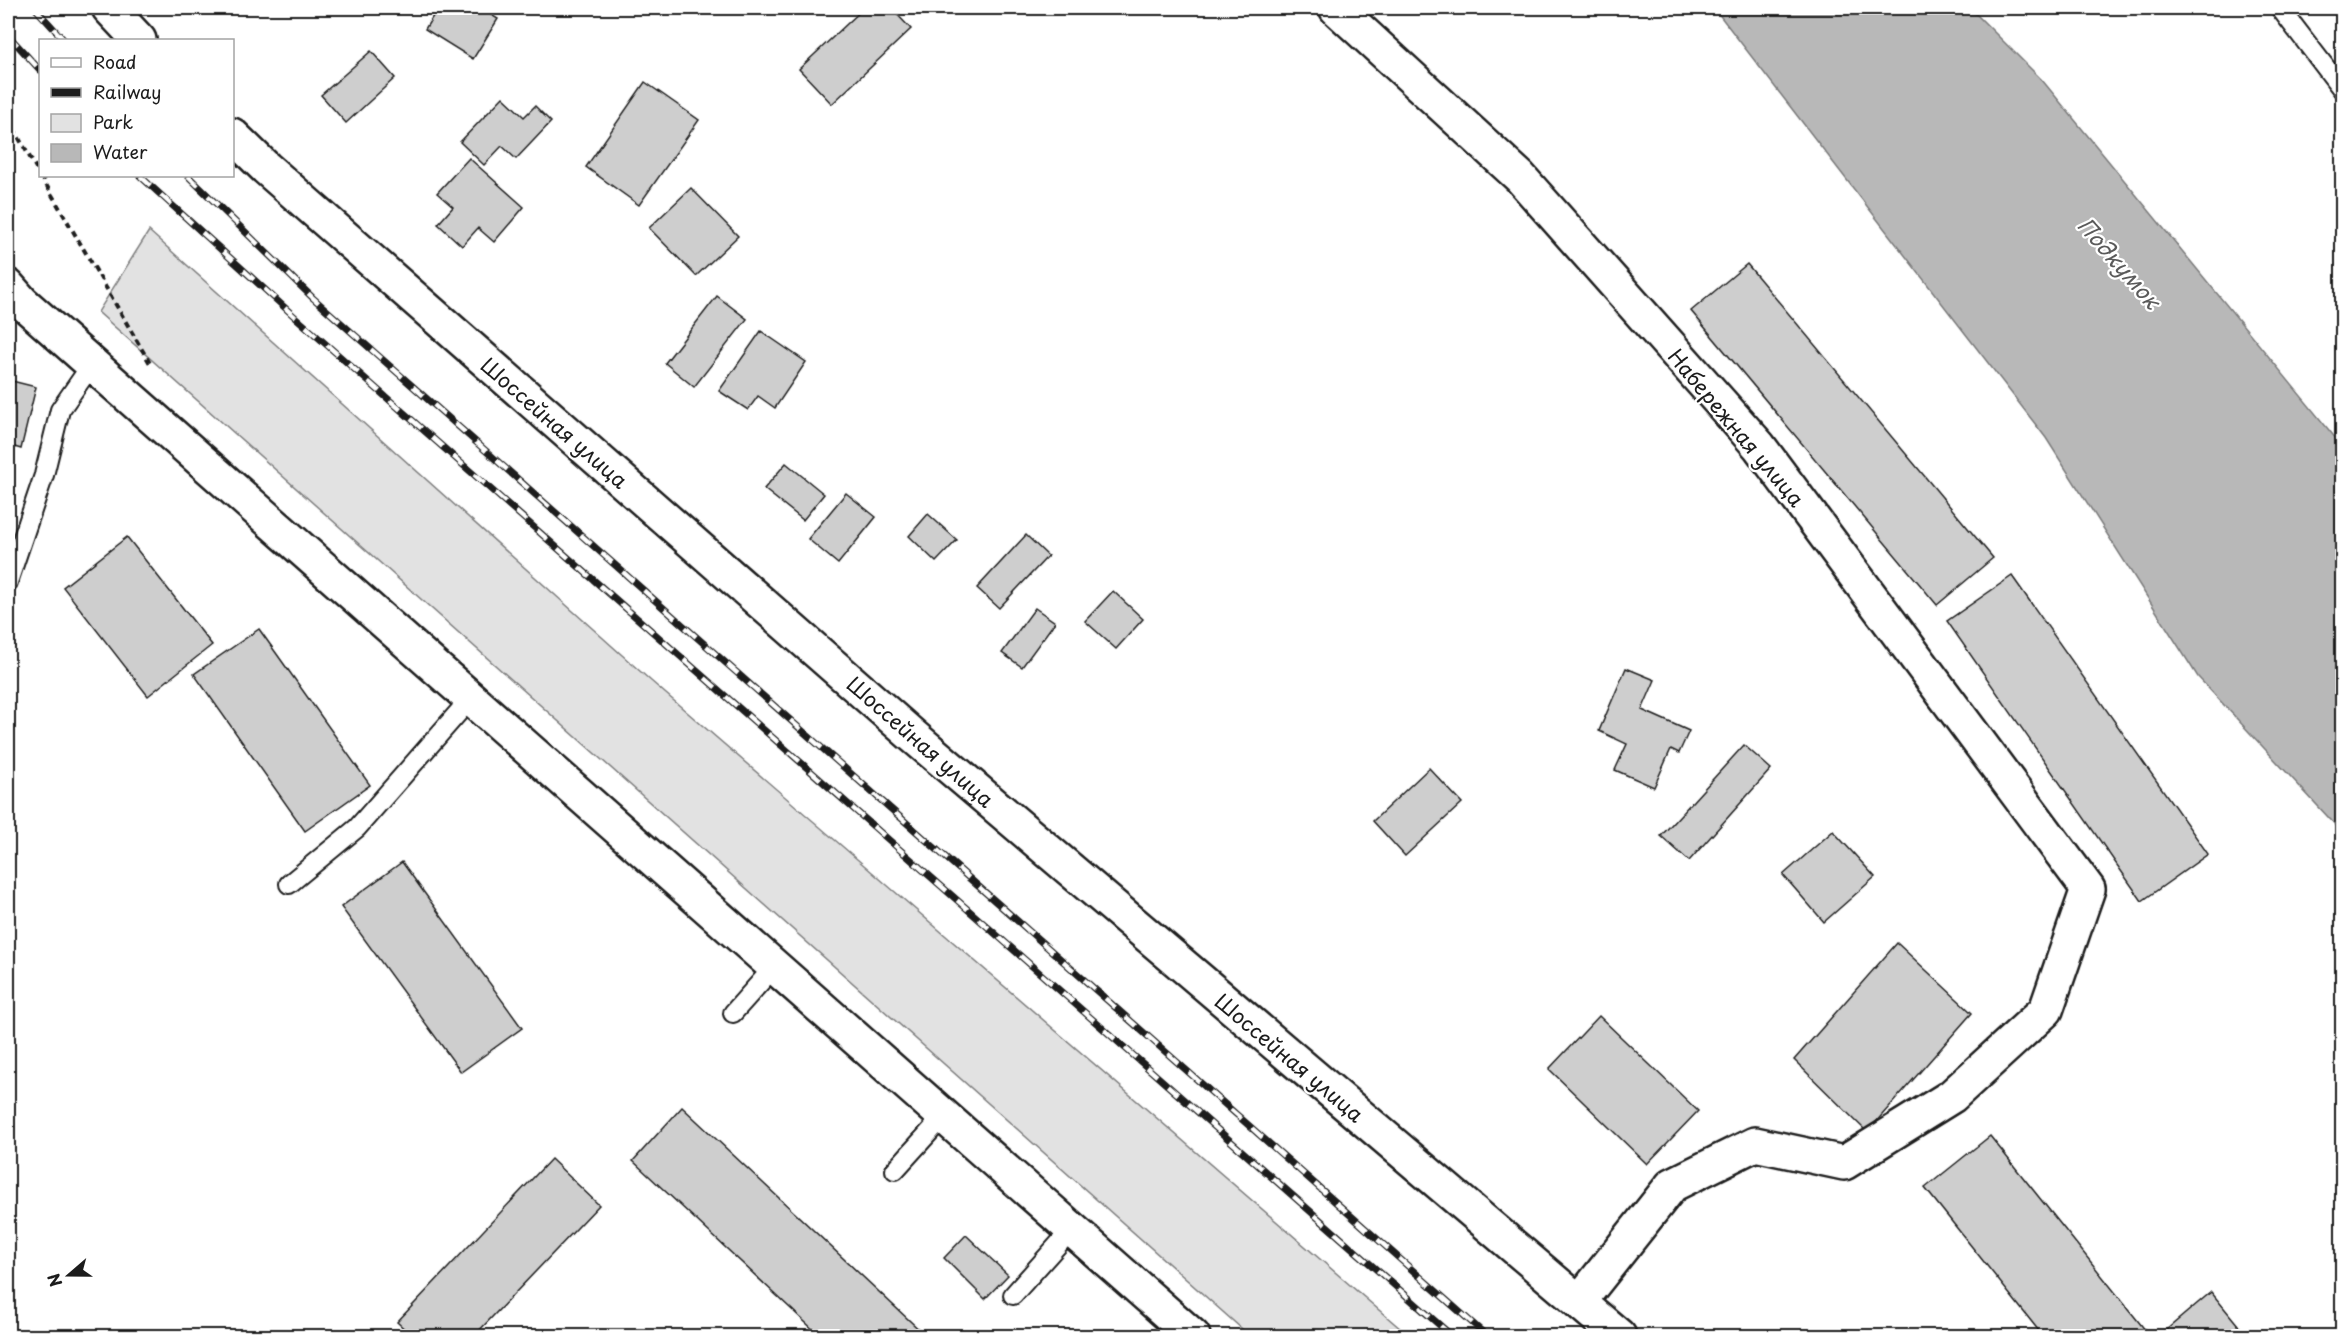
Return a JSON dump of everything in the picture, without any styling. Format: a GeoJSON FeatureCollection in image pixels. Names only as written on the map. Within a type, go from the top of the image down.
{"type":"FeatureCollection","features":[{"type":"Feature","properties":{"kind":"street"},"geometry":{"type":"LineString","coordinates":[[109,8],[138,39]]}},
{"type":"Feature","properties":{"kind":"street","name":"Набережная улица"},"geometry":{"type":"LineString","coordinates":[[1336,8],[1520,177],[1759,446],[2088,889],[2046,1010],[1952,1096],[1844,1163],[1755,1144],[1672,1185],[1579,1302]]}},
{"type":"Feature","properties":{"kind":"street","name":"Шоссейная улица"},"geometry":{"type":"LineString","coordinates":[[234,137],[275,176],[913,736],[1619,1336]]}},
{"type":"Feature","properties":{"kind":"street"},"geometry":{"type":"LineString","coordinates":[[8,286],[22,302],[146,412],[1193,1336]]}},
{"type":"Feature","properties":{"kind":"lane"},"geometry":{"type":"LineString","coordinates":[[2280,8],[2343,89]]}},
{"type":"Feature","properties":{"kind":"lane"},"geometry":{"type":"LineString","coordinates":[[8,582],[44,475],[60,410],[92,364]]}},
{"type":"Feature","properties":{"kind":"lane"},"geometry":{"type":"LineString","coordinates":[[289,884],[357,828],[471,698]]}},
{"type":"Feature","properties":{"kind":"lane"},"geometry":{"type":"LineString","coordinates":[[733,1013],[774,967]]}},
{"type":"Feature","properties":{"kind":"lane"},"geometry":{"type":"LineString","coordinates":[[895,1170],[944,1116]]}},
{"type":"Feature","properties":{"kind":"lane"},"geometry":{"type":"LineString","coordinates":[[1013,1295],[1072,1229]]}},
{"type":"Feature","properties":{"kind":"path"},"geometry":{"type":"LineString","coordinates":[[8,118],[39,173]]}},
{"type":"Feature","properties":{"kind":"path"},"geometry":{"type":"LineString","coordinates":[[41,177],[160,381],[146,412]]}},
{"type":"Feature","properties":{"kind":"green space"},"geometry":{"type":"Polygon","coordinates":[[[149,231],[651,681],[1409,1336],[1250,1336],[98,312],[149,231]]]}},
{"type":"Feature","properties":{"kind":"water","name":"Подкумок"},"geometry":{"type":"Polygon","coordinates":[[[1714,8],[1970,8],[2042,80],[2342,446],[2342,832],[2198,677],[2046,438],[1714,8]]]}},
{"type":"Feature","properties":{"kind":"building"},"geometry":{"type":"Polygon","coordinates":[[[438,8],[480,8],[498,19],[473,59],[425,29],[438,8]]]}},
{"type":"Feature","properties":{"kind":"building"},"geometry":{"type":"Polygon","coordinates":[[[864,8],[891,8],[911,29],[832,104],[799,69],[864,8]]]}},
{"type":"Feature","properties":{"kind":"building"},"geometry":{"type":"Polygon","coordinates":[[[371,51],[395,78],[346,123],[321,95],[371,51]]]}},
{"type":"Feature","properties":{"kind":"building"},"geometry":{"type":"Polygon","coordinates":[[[645,82],[699,120],[639,205],[586,167],[645,82]]]}},
{"type":"Feature","properties":{"kind":"building"},"geometry":{"type":"Polygon","coordinates":[[[503,97],[524,117],[535,106],[551,122],[516,159],[502,146],[484,165],[460,142],[503,97]]]}},
{"type":"Feature","properties":{"kind":"building"},"geometry":{"type":"Polygon","coordinates":[[[469,158],[524,207],[494,242],[478,228],[462,246],[438,224],[453,207],[437,193],[469,158]]]}},
{"type":"Feature","properties":{"kind":"building"},"geometry":{"type":"Polygon","coordinates":[[[691,188],[738,236],[696,276],[649,228],[691,188]]]}},
{"type":"Feature","properties":{"kind":"building"},"geometry":{"type":"Polygon","coordinates":[[[1747,264],[1993,558],[1937,605],[1691,311],[1747,264]]]}},
{"type":"Feature","properties":{"kind":"building"},"geometry":{"type":"Polygon","coordinates":[[[717,296],[747,319],[694,387],[665,363],[717,296]]]}},
{"type":"Feature","properties":{"kind":"building"},"geometry":{"type":"Polygon","coordinates":[[[761,331],[806,362],[775,408],[758,396],[748,410],[719,391],[761,331]]]}},
{"type":"Feature","properties":{"kind":"building"},"geometry":{"type":"Polygon","coordinates":[[[8,380],[36,387],[21,449],[8,445],[8,380]]]}},
{"type":"Feature","properties":{"kind":"building"},"geometry":{"type":"Polygon","coordinates":[[[786,463],[824,494],[803,520],[764,489],[786,463]]]}},
{"type":"Feature","properties":{"kind":"building"},"geometry":{"type":"Polygon","coordinates":[[[846,493],[876,517],[838,564],[808,539],[846,493]]]}},
{"type":"Feature","properties":{"kind":"building"},"geometry":{"type":"Polygon","coordinates":[[[928,514],[957,540],[936,562],[909,536],[928,514]]]}},
{"type":"Feature","properties":{"kind":"building"},"geometry":{"type":"Polygon","coordinates":[[[1026,535],[1048,556],[999,608],[977,588],[1026,535]]]}},
{"type":"Feature","properties":{"kind":"building"},"geometry":{"type":"Polygon","coordinates":[[[127,537],[212,645],[148,696],[63,587],[127,537]]]}},
{"type":"Feature","properties":{"kind":"building"},"geometry":{"type":"Polygon","coordinates":[[[2012,576],[2208,854],[2142,901],[1947,621],[2012,576]]]}},
{"type":"Feature","properties":{"kind":"building"},"geometry":{"type":"Polygon","coordinates":[[[1113,591],[1143,619],[1116,649],[1085,621],[1113,591]]]}},
{"type":"Feature","properties":{"kind":"building"},"geometry":{"type":"Polygon","coordinates":[[[1035,608],[1055,622],[1022,667],[1002,653],[1035,608]]]}},
{"type":"Feature","properties":{"kind":"building"},"geometry":{"type":"Polygon","coordinates":[[[259,629],[370,785],[305,831],[194,674],[259,629]]]}},
{"type":"Feature","properties":{"kind":"building"},"geometry":{"type":"Polygon","coordinates":[[[1626,668],[1655,680],[1642,710],[1689,731],[1679,753],[1671,749],[1654,787],[1615,770],[1627,744],[1599,731],[1626,668]]]}},
{"type":"Feature","properties":{"kind":"building"},"geometry":{"type":"Polygon","coordinates":[[[1744,745],[1771,769],[1689,861],[1661,836],[1744,745]]]}},
{"type":"Feature","properties":{"kind":"building"},"geometry":{"type":"Polygon","coordinates":[[[1429,768],[1462,803],[1405,856],[1373,821],[1429,768]]]}},
{"type":"Feature","properties":{"kind":"building"},"geometry":{"type":"Polygon","coordinates":[[[1833,831],[1875,877],[1824,922],[1783,875],[1833,831]]]}},
{"type":"Feature","properties":{"kind":"building"},"geometry":{"type":"Polygon","coordinates":[[[402,862],[522,1028],[461,1072],[341,907],[402,862]]]}},
{"type":"Feature","properties":{"kind":"building"},"geometry":{"type":"Polygon","coordinates":[[[1897,943],[1972,1013],[1867,1132],[1794,1060],[1897,943]]]}},
{"type":"Feature","properties":{"kind":"building"},"geometry":{"type":"Polygon","coordinates":[[[1599,1016],[1698,1111],[1647,1164],[1549,1069],[1599,1016]]]}},
{"type":"Feature","properties":{"kind":"building"},"geometry":{"type":"Polygon","coordinates":[[[682,1107],[926,1336],[820,1336],[633,1161],[682,1107]]]}},
{"type":"Feature","properties":{"kind":"building"},"geometry":{"type":"Polygon","coordinates":[[[1990,1136],[2150,1336],[2043,1336],[1925,1188],[1990,1136]]]}},
{"type":"Feature","properties":{"kind":"building"},"geometry":{"type":"Polygon","coordinates":[[[551,1159],[599,1205],[474,1336],[412,1336],[397,1322],[551,1159]]]}},
{"type":"Feature","properties":{"kind":"building"},"geometry":{"type":"Polygon","coordinates":[[[966,1235],[1008,1275],[985,1299],[944,1258],[966,1235]]]}},
{"type":"Feature","properties":{"kind":"building"},"geometry":{"type":"Polygon","coordinates":[[[2211,1292],[2247,1336],[2159,1336],[2211,1292]]]}},
{"type":"Feature","properties":{"kind":"railway"},"geometry":{"type":"LineString","coordinates":[[35,8],[63,39]]}},
{"type":"Feature","properties":{"kind":"railway"},"geometry":{"type":"LineString","coordinates":[[8,35],[39,69]]}},
{"type":"Feature","properties":{"kind":"railway"},"geometry":{"type":"LineString","coordinates":[[141,177],[294,316],[1452,1336]]}},
{"type":"Feature","properties":{"kind":"railway"},"geometry":{"type":"LineString","coordinates":[[189,177],[313,298],[1487,1336]]}}]}
